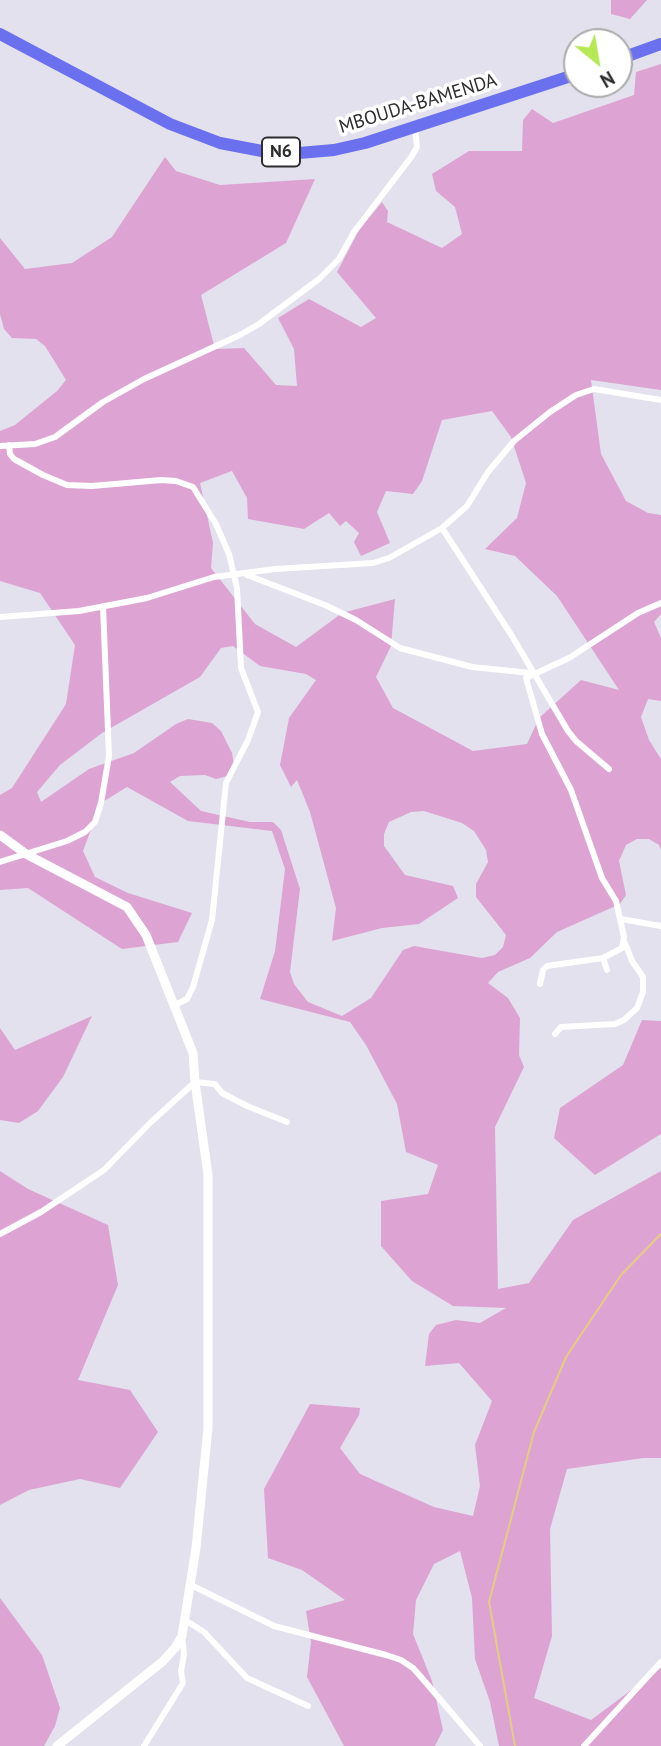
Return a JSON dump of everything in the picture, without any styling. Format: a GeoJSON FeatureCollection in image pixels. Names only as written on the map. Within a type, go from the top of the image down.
{"type":"FeatureCollection","features":[{"type":"Feature","properties":{"kind":"highway","name":"MBOUDA-BAMENDA"},"geometry":{"type":"LineString","coordinates":[[0,34],[170,124],[220,143],[261,151],[299,153],[355,145],[563,79]]}},
{"type":"Feature","properties":{"kind":"highway"},"geometry":{"type":"LineString","coordinates":[[633,54],[661,44]]}},
{"type":"Feature","properties":{"kind":"street"},"geometry":{"type":"LineString","coordinates":[[0,446],[35,444],[55,437],[128,387],[259,324],[319,279],[339,259],[354,232],[412,156],[417,147],[415,128]]}},
{"type":"Feature","properties":{"kind":"street"},"geometry":{"type":"LineString","coordinates":[[0,617],[103,607],[147,598],[214,577],[373,563],[397,554],[442,528],[467,506],[488,472],[514,442],[550,412],[576,395],[594,389],[661,400]]}},
{"type":"Feature","properties":{"kind":"street"},"geometry":{"type":"LineString","coordinates":[[9,445],[10,454],[15,459],[67,485],[92,486],[161,480],[176,481],[193,487],[216,524],[229,554],[241,640],[241,668],[258,712],[248,740],[226,783],[212,920],[193,987],[187,999],[175,1005]]}},
{"type":"Feature","properties":{"kind":"street"},"geometry":{"type":"LineString","coordinates":[[442,528],[512,636],[568,732],[609,769]]}},
{"type":"Feature","properties":{"kind":"street"},"geometry":{"type":"LineString","coordinates":[[242,573],[325,605],[356,620],[400,648],[472,667],[533,673]]}},
{"type":"Feature","properties":{"kind":"street"},"geometry":{"type":"LineString","coordinates":[[540,984],[547,965],[603,958],[622,948],[623,937],[616,901],[597,866],[571,790],[542,734],[526,680],[533,673],[569,658],[638,613],[661,603]]}},
{"type":"Feature","properties":{"kind":"street"},"geometry":{"type":"LineString","coordinates":[[0,862],[67,841],[85,832],[95,822],[109,756],[103,607]]}},
{"type":"Feature","properties":{"kind":"street"},"geometry":{"type":"LineString","coordinates":[[0,835],[26,854],[127,907],[146,935],[193,1053],[208,1174],[208,1428],[196,1548],[182,1636],[183,1683],[144,1746]]}},
{"type":"Feature","properties":{"kind":"street"},"geometry":{"type":"LineString","coordinates":[[621,919],[661,926]]}},
{"type":"Feature","properties":{"kind":"street"},"geometry":{"type":"LineString","coordinates":[[555,1034],[561,1027],[615,1024],[637,1008],[643,992],[643,977],[632,961],[623,937]]}},
{"type":"Feature","properties":{"kind":"street"},"geometry":{"type":"LineString","coordinates":[[603,958],[607,970]]}},
{"type":"Feature","properties":{"kind":"street"},"geometry":{"type":"LineString","coordinates":[[0,1234],[41,1212],[104,1170],[195,1082],[215,1084],[222,1093],[287,1122]]}},
{"type":"Feature","properties":{"kind":"street"},"geometry":{"type":"LineString","coordinates":[[189,1584],[230,1606],[284,1629],[401,1660],[413,1668],[480,1746]]}},
{"type":"Feature","properties":{"kind":"street"},"geometry":{"type":"LineString","coordinates":[[185,1620],[204,1632],[247,1678],[308,1706]]}},
{"type":"Feature","properties":{"kind":"street"},"geometry":{"type":"LineString","coordinates":[[57,1746],[162,1662],[182,1636]]}},
{"type":"Feature","properties":{"kind":"street"},"geometry":{"type":"LineString","coordinates":[[584,1746],[661,1662]]}},
{"type":"Feature","properties":{"kind":"shaded area"},"geometry":{"type":"Polygon","coordinates":[[[611,0],[647,0],[630,19],[611,14],[611,0]]]}},
{"type":"Feature","properties":{"kind":"shaded area"},"geometry":{"type":"Polygon","coordinates":[[[661,64],[661,390],[591,380],[601,454],[626,501],[648,513],[661,515],[661,614],[654,622],[661,638],[661,701],[648,699],[641,717],[649,740],[661,759],[661,850],[659,845],[649,839],[637,839],[626,845],[619,861],[626,895],[620,904],[557,932],[530,958],[498,972],[488,983],[508,998],[520,1018],[519,1055],[524,1067],[495,1127],[498,1289],[529,1283],[573,1220],[661,1171],[661,1458],[567,1469],[550,1529],[552,1636],[534,1698],[591,1720],[661,1668],[661,1746],[499,1746],[490,1702],[475,1659],[472,1598],[460,1551],[434,1564],[416,1600],[413,1634],[432,1681],[443,1730],[435,1746],[344,1746],[307,1677],[311,1642],[306,1611],[345,1600],[302,1570],[268,1558],[264,1489],[310,1404],[360,1408],[359,1415],[340,1448],[360,1474],[434,1507],[473,1516],[480,1486],[475,1445],[492,1401],[459,1363],[425,1366],[429,1334],[436,1325],[456,1320],[480,1323],[506,1308],[453,1306],[412,1281],[381,1246],[381,1201],[428,1194],[438,1165],[406,1152],[397,1104],[366,1045],[350,1022],[260,999],[275,951],[285,869],[272,831],[188,821],[127,787],[101,803],[83,851],[95,877],[128,893],[192,913],[178,942],[122,949],[28,888],[0,890],[0,795],[12,788],[66,704],[75,645],[40,593],[0,581],[0,431],[15,425],[57,391],[66,380],[45,346],[36,339],[12,338],[4,329],[0,314],[0,238],[25,269],[72,263],[112,237],[165,157],[176,171],[220,185],[315,179],[286,243],[201,295],[215,349],[244,348],[276,385],[297,386],[294,349],[278,318],[309,299],[361,327],[376,318],[337,272],[359,230],[382,202],[388,211],[387,222],[442,248],[462,234],[455,207],[436,191],[432,174],[469,151],[522,151],[523,120],[532,109],[553,123],[625,98],[633,98],[636,72],[661,64]],[[492,411],[442,420],[422,481],[413,494],[386,491],[377,512],[390,543],[361,556],[354,542],[359,533],[346,521],[340,526],[329,513],[304,529],[248,519],[247,498],[232,471],[200,483],[213,543],[211,568],[255,624],[296,647],[342,613],[395,599],[391,646],[376,677],[393,708],[473,751],[527,744],[539,718],[581,680],[619,690],[557,596],[515,556],[485,549],[517,518],[526,483],[511,437],[492,411]],[[233,646],[221,648],[200,677],[102,733],[60,765],[37,792],[41,802],[89,769],[134,753],[176,724],[188,719],[212,723],[221,731],[232,753],[234,765],[228,776],[216,779],[205,775],[180,776],[170,782],[201,811],[250,822],[273,822],[281,830],[300,889],[290,972],[294,984],[308,1002],[342,1016],[371,998],[403,950],[414,946],[482,958],[495,955],[503,947],[506,935],[476,897],[476,884],[488,862],[486,850],[474,831],[462,823],[424,811],[411,812],[389,822],[384,834],[384,846],[405,875],[453,886],[458,898],[419,924],[382,928],[332,941],[336,908],[310,812],[297,780],[291,787],[280,765],[289,718],[316,680],[306,674],[260,666],[233,646]]]}},
{"type":"Feature","properties":{"kind":"shaded area"},"geometry":{"type":"Polygon","coordinates":[[[92,1016],[63,1077],[38,1111],[19,1123],[0,1120],[0,1028],[15,1050],[92,1016]]]}},
{"type":"Feature","properties":{"kind":"shaded area"},"geometry":{"type":"Polygon","coordinates":[[[642,1020],[661,1021],[661,1134],[595,1175],[554,1138],[560,1108],[623,1065],[642,1020]]]}},
{"type":"Feature","properties":{"kind":"shaded area"},"geometry":{"type":"Polygon","coordinates":[[[0,1171],[28,1189],[108,1225],[118,1285],[78,1380],[130,1390],[158,1432],[120,1488],[80,1479],[29,1490],[0,1505],[0,1171]]]}},
{"type":"Feature","properties":{"kind":"shaded area"},"geometry":{"type":"Polygon","coordinates":[[[0,1598],[42,1655],[60,1708],[55,1726],[44,1746],[0,1746],[0,1598]]]}},
{"type":"Feature","properties":{"kind":"waterway"},"geometry":{"type":"LineString","coordinates":[[515,1746],[489,1602],[534,1432],[566,1357],[621,1275],[661,1234]]}}]}
